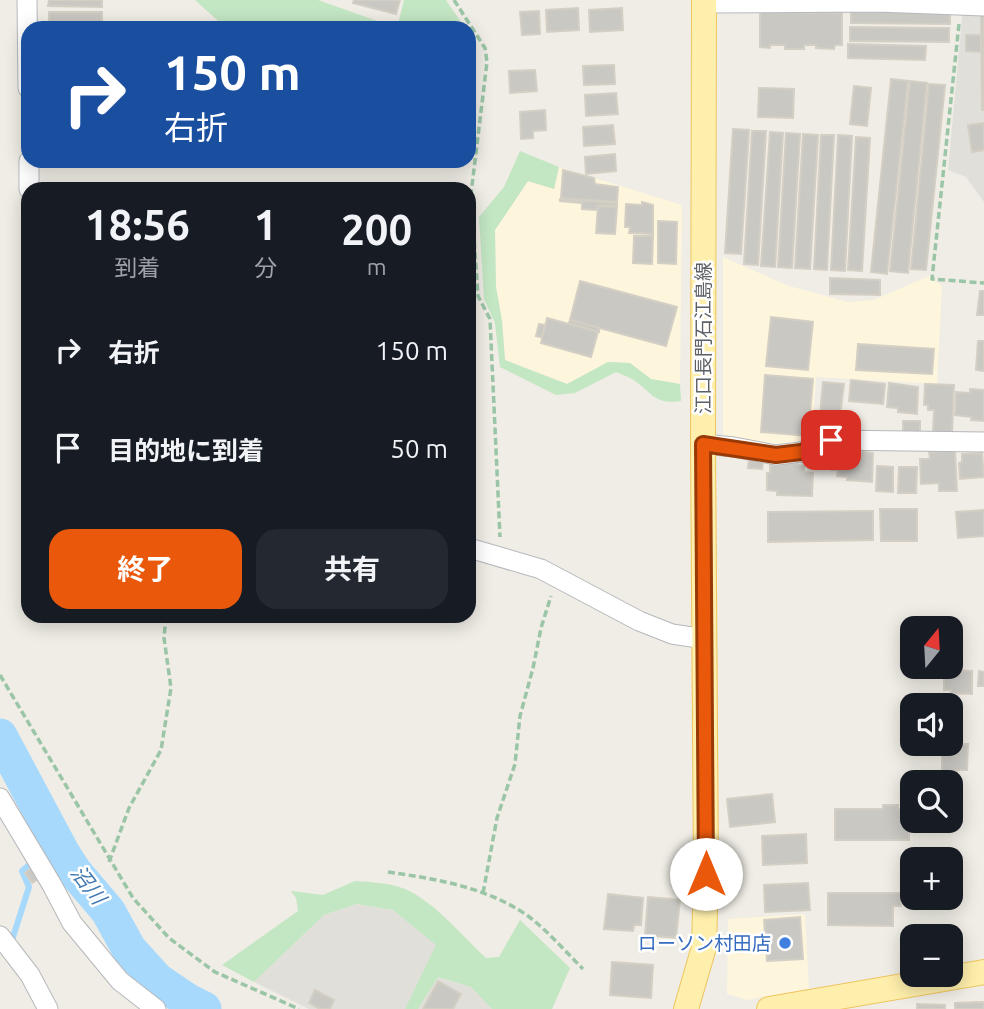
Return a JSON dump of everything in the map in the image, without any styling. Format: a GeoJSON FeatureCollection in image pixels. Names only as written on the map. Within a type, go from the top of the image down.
{"type":"FeatureCollection","features":[{"type":"Feature","properties":{"kind":"main road","name":"江口長門石江島線"},"geometry":{"type":"LineString","coordinates":[[687,1009],[704,947],[706,874],[704,2]]}},
{"type":"Feature","properties":{"kind":"main road"},"geometry":{"type":"LineString","coordinates":[[769,1009],[984,972]]}},
{"type":"Feature","properties":{"kind":"street"},"geometry":{"type":"LineString","coordinates":[[27,0],[27,21]]}},
{"type":"Feature","properties":{"kind":"street"},"geometry":{"type":"LineString","coordinates":[[704,2],[878,2],[984,6]]}},
{"type":"Feature","properties":{"kind":"street"},"geometry":{"type":"LineString","coordinates":[[703,444],[776,455],[801,452],[831,440],[984,442]]}},
{"type":"Feature","properties":{"kind":"street"},"geometry":{"type":"LineString","coordinates":[[476,550],[561,579],[639,621],[672,634],[705,639]]}},
{"type":"Feature","properties":{"kind":"street"},"geometry":{"type":"LineString","coordinates":[[0,798],[72,923],[120,981],[156,1009]]}},
{"type":"Feature","properties":{"kind":"street"},"geometry":{"type":"LineString","coordinates":[[0,936],[30,975],[48,1009]]}},
{"type":"Feature","properties":{"kind":"path"},"geometry":{"type":"LineString","coordinates":[[454,0],[468,21]]}},
{"type":"Feature","properties":{"kind":"path"},"geometry":{"type":"LineString","coordinates":[[961,5],[932,279],[984,283]]}},
{"type":"Feature","properties":{"kind":"path"},"geometry":{"type":"LineString","coordinates":[[476,34],[485,48],[487,62],[476,153]]}},
{"type":"Feature","properties":{"kind":"path"},"geometry":{"type":"LineString","coordinates":[[476,267],[478,296],[490,319],[500,556]]}},
{"type":"Feature","properties":{"kind":"path"},"geometry":{"type":"LineString","coordinates":[[483,893],[497,818],[515,764],[520,716],[541,628],[551,594],[561,579]]}},
{"type":"Feature","properties":{"kind":"path"},"geometry":{"type":"LineString","coordinates":[[109,862],[129,808],[161,750],[171,688],[164,638],[165,623]]}},
{"type":"Feature","properties":{"kind":"path"},"geometry":{"type":"LineString","coordinates":[[0,675],[109,862],[133,898],[169,937],[215,972],[299,1009]]}},
{"type":"Feature","properties":{"kind":"path"},"geometry":{"type":"LineString","coordinates":[[388,872],[425,877],[483,893],[529,917],[583,969]]}},
{"type":"Feature","properties":{"kind":"shaded area"},"geometry":{"type":"Polygon","coordinates":[[[963,8],[984,9],[984,202],[966,177],[948,170],[963,8]]]}},
{"type":"Feature","properties":{"kind":"shaded area"},"geometry":{"type":"Polygon","coordinates":[[[559,167],[682,205],[680,384],[651,379],[630,363],[609,362],[567,384],[505,360],[496,287],[495,230],[528,181],[554,188],[559,167]]]}},
{"type":"Feature","properties":{"kind":"shaded area"},"geometry":{"type":"Polygon","coordinates":[[[723,257],[789,286],[848,302],[874,300],[929,276],[942,286],[937,384],[816,377],[812,438],[794,448],[723,440],[723,257]]]}},
{"type":"Feature","properties":{"kind":"shaded area"},"geometry":{"type":"Polygon","coordinates":[[[357,904],[393,910],[437,945],[405,1009],[309,1009],[254,982],[324,915],[357,904]]]}},
{"type":"Feature","properties":{"kind":"shaded area"},"geometry":{"type":"Polygon","coordinates":[[[805,914],[809,989],[748,1000],[727,994],[728,919],[805,914]]]}},
{"type":"Feature","properties":{"kind":"shaded area"},"geometry":{"type":"Polygon","coordinates":[[[437,977],[471,987],[492,1009],[418,1009],[437,977]]]}},
{"type":"Feature","properties":{"kind":"green space"},"geometry":{"type":"Polygon","coordinates":[[[195,0],[318,0],[377,21],[218,21],[195,0]]]}},
{"type":"Feature","properties":{"kind":"green space"},"geometry":{"type":"Polygon","coordinates":[[[404,0],[446,0],[460,21],[399,21],[404,0]]]}},
{"type":"Feature","properties":{"kind":"green space"},"geometry":{"type":"Polygon","coordinates":[[[520,151],[559,167],[554,189],[528,181],[495,230],[496,287],[505,360],[567,384],[608,362],[630,363],[651,379],[680,384],[681,401],[658,399],[632,379],[616,372],[575,393],[556,395],[500,367],[495,323],[484,299],[479,217],[504,187],[520,151]]]}},
{"type":"Feature","properties":{"kind":"green space"},"geometry":{"type":"Polygon","coordinates":[[[355,881],[393,885],[416,895],[438,911],[486,958],[499,957],[520,920],[570,968],[552,1009],[492,1009],[471,987],[438,977],[418,1009],[405,1009],[436,945],[393,910],[357,904],[324,915],[254,982],[222,965],[298,911],[296,898],[291,891],[323,895],[355,881]]]}},
{"type":"Feature","properties":{"kind":"building"},"geometry":{"type":"Polygon","coordinates":[[[49,0],[102,0],[102,7],[48,6],[49,0]]]}},
{"type":"Feature","properties":{"kind":"building"},"geometry":{"type":"Polygon","coordinates":[[[354,0],[400,0],[396,14],[353,3],[354,0]]]}},
{"type":"Feature","properties":{"kind":"building"},"geometry":{"type":"Polygon","coordinates":[[[578,8],[579,30],[547,32],[546,10],[578,8]]]}},
{"type":"Feature","properties":{"kind":"building"},"geometry":{"type":"Polygon","coordinates":[[[622,8],[623,30],[590,32],[589,10],[622,8]]]}},
{"type":"Feature","properties":{"kind":"building"},"geometry":{"type":"Polygon","coordinates":[[[539,11],[540,34],[522,35],[520,12],[539,11]]]}},
{"type":"Feature","properties":{"kind":"building"},"geometry":{"type":"Polygon","coordinates":[[[851,11],[950,11],[950,24],[851,23],[851,11]]]}},
{"type":"Feature","properties":{"kind":"building"},"geometry":{"type":"Polygon","coordinates":[[[49,12],[102,12],[102,21],[49,21],[49,12]]]}},
{"type":"Feature","properties":{"kind":"building"},"geometry":{"type":"Polygon","coordinates":[[[760,12],[842,13],[842,45],[835,45],[834,49],[816,48],[816,45],[804,45],[804,49],[785,49],[785,45],[760,47],[760,12]]]}},
{"type":"Feature","properties":{"kind":"building"},"geometry":{"type":"Polygon","coordinates":[[[981,12],[984,12],[984,110],[982,110],[981,12]]]}},
{"type":"Feature","properties":{"kind":"building"},"geometry":{"type":"Polygon","coordinates":[[[850,27],[949,28],[949,42],[850,41],[850,27]]]}},
{"type":"Feature","properties":{"kind":"building"},"geometry":{"type":"Polygon","coordinates":[[[966,35],[981,35],[981,52],[966,51],[966,35]]]}},
{"type":"Feature","properties":{"kind":"building"},"geometry":{"type":"Polygon","coordinates":[[[848,44],[926,46],[925,60],[848,58],[848,44]]]}},
{"type":"Feature","properties":{"kind":"building"},"geometry":{"type":"Polygon","coordinates":[[[614,65],[615,84],[584,85],[583,66],[614,65]]]}},
{"type":"Feature","properties":{"kind":"building"},"geometry":{"type":"Polygon","coordinates":[[[535,70],[537,91],[510,93],[509,71],[535,70]]]}},
{"type":"Feature","properties":{"kind":"building"},"geometry":{"type":"Polygon","coordinates":[[[891,79],[908,81],[887,274],[871,272],[891,79]]]}},
{"type":"Feature","properties":{"kind":"building"},"geometry":{"type":"Polygon","coordinates":[[[910,81],[927,83],[908,273],[890,271],[910,81]]]}},
{"type":"Feature","properties":{"kind":"building"},"geometry":{"type":"Polygon","coordinates":[[[929,84],[945,85],[926,270],[911,269],[929,84]]]}},
{"type":"Feature","properties":{"kind":"building"},"geometry":{"type":"Polygon","coordinates":[[[854,86],[871,88],[867,126],[850,124],[854,86]]]}},
{"type":"Feature","properties":{"kind":"building"},"geometry":{"type":"Polygon","coordinates":[[[759,88],[794,89],[793,118],[758,117],[759,88]]]}},
{"type":"Feature","properties":{"kind":"building"},"geometry":{"type":"Polygon","coordinates":[[[616,93],[618,114],[586,116],[585,95],[616,93]]]}},
{"type":"Feature","properties":{"kind":"building"},"geometry":{"type":"Polygon","coordinates":[[[545,110],[546,130],[533,131],[533,138],[521,139],[520,112],[545,110]]]}},
{"type":"Feature","properties":{"kind":"building"},"geometry":{"type":"Polygon","coordinates":[[[984,123],[984,150],[972,152],[968,125],[984,123]]]}},
{"type":"Feature","properties":{"kind":"building"},"geometry":{"type":"Polygon","coordinates":[[[613,125],[615,144],[584,146],[583,127],[613,125]]]}},
{"type":"Feature","properties":{"kind":"building"},"geometry":{"type":"Polygon","coordinates":[[[733,129],[749,130],[741,254],[725,253],[733,129]]]}},
{"type":"Feature","properties":{"kind":"building"},"geometry":{"type":"Polygon","coordinates":[[[752,131],[766,131],[758,265],[744,264],[752,131]]]}},
{"type":"Feature","properties":{"kind":"building"},"geometry":{"type":"Polygon","coordinates":[[[770,132],[783,133],[775,267],[761,266],[770,132]]]}},
{"type":"Feature","properties":{"kind":"building"},"geometry":{"type":"Polygon","coordinates":[[[786,133],[800,134],[792,268],[778,267],[786,133]]]}},
{"type":"Feature","properties":{"kind":"building"},"geometry":{"type":"Polygon","coordinates":[[[803,134],[818,135],[810,269],[795,268],[803,134]]]}},
{"type":"Feature","properties":{"kind":"building"},"geometry":{"type":"Polygon","coordinates":[[[821,135],[834,135],[827,270],[814,269],[821,135]]]}},
{"type":"Feature","properties":{"kind":"building"},"geometry":{"type":"Polygon","coordinates":[[[838,135],[852,136],[845,271],[831,270],[838,135]]]}},
{"type":"Feature","properties":{"kind":"building"},"geometry":{"type":"Polygon","coordinates":[[[856,137],[870,138],[862,271],[848,270],[856,137]]]}},
{"type":"Feature","properties":{"kind":"building"},"geometry":{"type":"Polygon","coordinates":[[[615,154],[616,171],[586,174],[585,157],[615,154]]]}},
{"type":"Feature","properties":{"kind":"building"},"geometry":{"type":"Polygon","coordinates":[[[563,170],[594,178],[595,184],[618,187],[617,202],[561,198],[563,170]]]}},
{"type":"Feature","properties":{"kind":"building"},"geometry":{"type":"Polygon","coordinates":[[[560,199],[617,203],[617,206],[598,205],[597,210],[582,209],[582,203],[560,199]]]}},
{"type":"Feature","properties":{"kind":"building"},"geometry":{"type":"Polygon","coordinates":[[[642,202],[653,205],[653,234],[629,233],[630,227],[625,227],[626,204],[642,205],[642,202]]]}},
{"type":"Feature","properties":{"kind":"building"},"geometry":{"type":"Polygon","coordinates":[[[598,206],[617,207],[615,234],[596,233],[598,206]]]}},
{"type":"Feature","properties":{"kind":"building"},"geometry":{"type":"Polygon","coordinates":[[[658,221],[677,222],[676,264],[658,263],[658,221]]]}},
{"type":"Feature","properties":{"kind":"building"},"geometry":{"type":"Polygon","coordinates":[[[634,236],[653,236],[652,264],[633,263],[634,236]]]}},
{"type":"Feature","properties":{"kind":"building"},"geometry":{"type":"Polygon","coordinates":[[[830,278],[880,280],[880,295],[830,294],[830,278]]]}},
{"type":"Feature","properties":{"kind":"building"},"geometry":{"type":"Polygon","coordinates":[[[580,281],[677,307],[666,346],[570,320],[580,281]]]}},
{"type":"Feature","properties":{"kind":"building"},"geometry":{"type":"Polygon","coordinates":[[[980,291],[984,291],[984,315],[977,315],[980,291]]]}},
{"type":"Feature","properties":{"kind":"building"},"geometry":{"type":"Polygon","coordinates":[[[771,317],[813,322],[808,370],[766,366],[771,317]]]}},
{"type":"Feature","properties":{"kind":"building"},"geometry":{"type":"Polygon","coordinates":[[[547,318],[598,332],[591,357],[541,343],[547,318]]]}},
{"type":"Feature","properties":{"kind":"building"},"geometry":{"type":"Polygon","coordinates":[[[570,320],[599,328],[599,332],[569,323],[570,320]]]}},
{"type":"Feature","properties":{"kind":"building"},"geometry":{"type":"Polygon","coordinates":[[[539,324],[545,325],[541,337],[536,336],[539,324]]]}},
{"type":"Feature","properties":{"kind":"building"},"geometry":{"type":"Polygon","coordinates":[[[978,341],[984,341],[984,371],[976,370],[978,341]]]}},
{"type":"Feature","properties":{"kind":"building"},"geometry":{"type":"Polygon","coordinates":[[[858,344],[934,349],[932,374],[856,370],[858,344]]]}},
{"type":"Feature","properties":{"kind":"building"},"geometry":{"type":"Polygon","coordinates":[[[765,375],[813,379],[808,436],[761,432],[765,375]]]}},
{"type":"Feature","properties":{"kind":"building"},"geometry":{"type":"Polygon","coordinates":[[[851,380],[885,384],[883,404],[849,401],[851,380]]]}},
{"type":"Feature","properties":{"kind":"building"},"geometry":{"type":"Polygon","coordinates":[[[823,382],[844,384],[840,416],[820,414],[823,382]]]}},
{"type":"Feature","properties":{"kind":"building"},"geometry":{"type":"Polygon","coordinates":[[[889,383],[918,387],[917,414],[898,412],[898,408],[887,407],[889,383]]]}},
{"type":"Feature","properties":{"kind":"building"},"geometry":{"type":"Polygon","coordinates":[[[925,384],[954,385],[952,433],[933,432],[934,410],[928,410],[928,405],[924,405],[925,384]]]}},
{"type":"Feature","properties":{"kind":"building"},"geometry":{"type":"Polygon","coordinates":[[[970,389],[984,390],[984,421],[955,415],[956,392],[970,393],[970,389]]]}},
{"type":"Feature","properties":{"kind":"building"},"geometry":{"type":"Polygon","coordinates":[[[903,421],[920,421],[920,433],[903,432],[903,421]]]}},
{"type":"Feature","properties":{"kind":"building"},"geometry":{"type":"Polygon","coordinates":[[[837,451],[873,453],[872,482],[847,480],[847,477],[837,476],[838,470],[832,470],[833,454],[837,454],[837,451]]]}},
{"type":"Feature","properties":{"kind":"building"},"geometry":{"type":"Polygon","coordinates":[[[955,451],[957,491],[939,491],[939,483],[921,484],[920,459],[930,459],[929,452],[955,451]]]}},
{"type":"Feature","properties":{"kind":"building"},"geometry":{"type":"Polygon","coordinates":[[[982,453],[984,477],[960,479],[959,463],[962,462],[962,454],[982,453]]]}},
{"type":"Feature","properties":{"kind":"building"},"geometry":{"type":"Polygon","coordinates":[[[749,459],[763,461],[762,469],[748,468],[749,459]]]}},
{"type":"Feature","properties":{"kind":"building"},"geometry":{"type":"Polygon","coordinates":[[[781,461],[797,462],[797,465],[804,466],[804,472],[813,473],[812,496],[777,495],[777,491],[767,490],[770,465],[781,465],[781,461]]]}},
{"type":"Feature","properties":{"kind":"building"},"geometry":{"type":"Polygon","coordinates":[[[877,466],[893,467],[893,492],[876,491],[877,466]]]}},
{"type":"Feature","properties":{"kind":"building"},"geometry":{"type":"Polygon","coordinates":[[[899,467],[917,467],[916,493],[898,493],[899,467]]]}},
{"type":"Feature","properties":{"kind":"building"},"geometry":{"type":"Polygon","coordinates":[[[880,509],[917,509],[917,541],[881,541],[880,509]]]}},
{"type":"Feature","properties":{"kind":"building"},"geometry":{"type":"Polygon","coordinates":[[[984,510],[984,536],[958,538],[956,512],[984,510]]]}},
{"type":"Feature","properties":{"kind":"building"},"geometry":{"type":"Polygon","coordinates":[[[873,511],[873,540],[768,542],[768,512],[873,511]]]}},
{"type":"Feature","properties":{"kind":"building"},"geometry":{"type":"Polygon","coordinates":[[[963,671],[972,671],[972,694],[944,690],[944,679],[963,679],[963,671]]]}},
{"type":"Feature","properties":{"kind":"building"},"geometry":{"type":"Polygon","coordinates":[[[979,671],[984,672],[984,686],[978,686],[979,671]]]}},
{"type":"Feature","properties":{"kind":"building"},"geometry":{"type":"Polygon","coordinates":[[[963,744],[968,744],[967,770],[942,770],[942,756],[963,756],[963,744]]]}},
{"type":"Feature","properties":{"kind":"building"},"geometry":{"type":"Polygon","coordinates":[[[772,794],[775,822],[730,827],[727,799],[772,794]]]}},
{"type":"Feature","properties":{"kind":"building"},"geometry":{"type":"Polygon","coordinates":[[[883,805],[898,805],[900,833],[909,833],[909,840],[835,840],[835,809],[883,809],[883,805]]]}},
{"type":"Feature","properties":{"kind":"building"},"geometry":{"type":"Polygon","coordinates":[[[806,834],[807,863],[763,865],[762,836],[806,834]]]}},
{"type":"Feature","properties":{"kind":"building"},"geometry":{"type":"Polygon","coordinates":[[[33,867],[40,878],[32,883],[25,873],[33,867]]]}},
{"type":"Feature","properties":{"kind":"building"},"geometry":{"type":"Polygon","coordinates":[[[808,883],[810,910],[765,912],[764,885],[808,883]]]}},
{"type":"Feature","properties":{"kind":"building"},"geometry":{"type":"Polygon","coordinates":[[[828,893],[900,893],[900,906],[893,906],[893,926],[828,925],[828,893]]]}},
{"type":"Feature","properties":{"kind":"building"},"geometry":{"type":"Polygon","coordinates":[[[608,894],[643,898],[641,925],[634,925],[633,931],[604,929],[608,894]]]}},
{"type":"Feature","properties":{"kind":"building"},"geometry":{"type":"Polygon","coordinates":[[[648,897],[680,900],[676,938],[645,935],[648,897]]]}},
{"type":"Feature","properties":{"kind":"building"},"geometry":{"type":"Polygon","coordinates":[[[800,917],[803,959],[767,961],[764,920],[800,917]]]}},
{"type":"Feature","properties":{"kind":"building"},"geometry":{"type":"Polygon","coordinates":[[[612,962],[653,965],[651,998],[610,995],[612,962]]]}},
{"type":"Feature","properties":{"kind":"building"},"geometry":{"type":"Polygon","coordinates":[[[438,981],[461,994],[453,1009],[423,1009],[438,981]]]}},
{"type":"Feature","properties":{"kind":"building"},"geometry":{"type":"Polygon","coordinates":[[[315,990],[334,1000],[330,1009],[320,1009],[309,1003],[315,990]]]}},
{"type":"Feature","properties":{"kind":"building"},"geometry":{"type":"Polygon","coordinates":[[[984,1002],[984,1009],[955,1009],[955,1003],[984,1002]]]}},
{"type":"Feature","properties":{"kind":"building"},"geometry":{"type":"Polygon","coordinates":[[[917,1004],[945,1005],[945,1009],[917,1009],[917,1004]]]}},
{"type":"Feature","properties":{"kind":"waterway","name":"沼川"},"geometry":{"type":"LineString","coordinates":[[0,736],[62,852],[74,871],[108,911],[129,949],[157,980],[204,1009]]}},
{"type":"Feature","properties":{"kind":"waterway"},"geometry":{"type":"LineString","coordinates":[[13,937],[29,887],[22,871],[29,865]]}},
{"type":"Feature","properties":{"kind":"place","name":"ローソン村田店"},"geometry":{"type":"Point","coordinates":[785,943]}},
{"type":"Feature","properties":{"kind":"route"},"geometry":{"type":"LineString","coordinates":[[706,874],[703,444],[776,455],[801,452],[831,440]]}}]}
